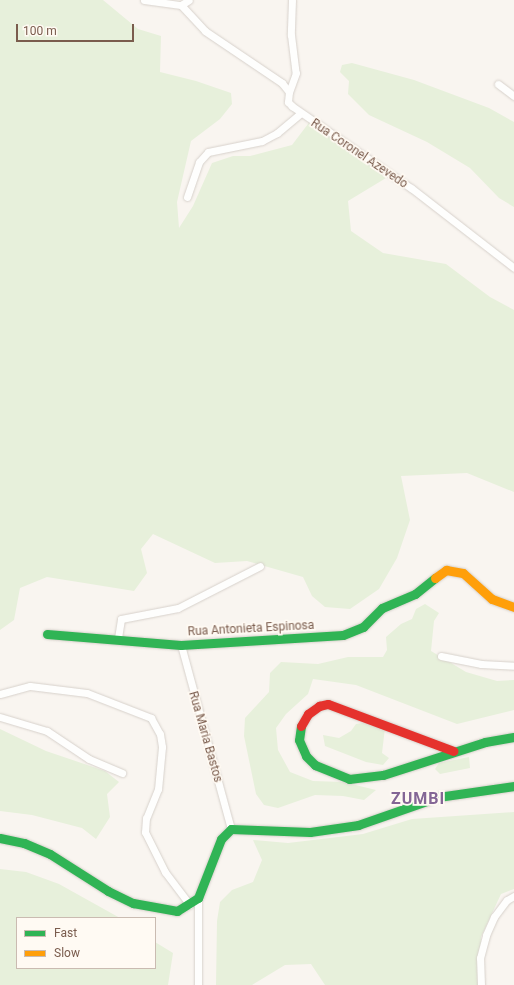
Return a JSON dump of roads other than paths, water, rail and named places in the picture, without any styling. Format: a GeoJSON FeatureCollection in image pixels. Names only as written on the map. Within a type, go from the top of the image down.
{"type":"FeatureCollection","features":[{"type":"Feature","properties":{"kind":"street"},"geometry":{"type":"LineString","coordinates":[[144,0],[181,5],[205,31],[282,84],[289,92],[296,73],[291,35],[292,0]]}},
{"type":"Feature","properties":{"kind":"street"},"geometry":{"type":"LineString","coordinates":[[181,5],[189,0]]}},
{"type":"Feature","properties":{"kind":"street"},"geometry":{"type":"LineString","coordinates":[[498,84],[514,96]]}},
{"type":"Feature","properties":{"kind":"street","name":"Rua Coronel Azevedo"},"geometry":{"type":"LineString","coordinates":[[289,92],[288,102],[300,114],[412,188],[514,268]]}},
{"type":"Feature","properties":{"kind":"street"},"geometry":{"type":"LineString","coordinates":[[187,197],[199,162],[208,152],[262,141],[277,133],[300,114]]}},
{"type":"Feature","properties":{"kind":"street"},"geometry":{"type":"LineString","coordinates":[[118,638],[121,619],[178,608],[260,566]]}},
{"type":"Feature","properties":{"kind":"street","name":"Rua Antonieta Espinosa"},"geometry":{"type":"LineString","coordinates":[[47,634],[118,638],[181,645],[343,635],[363,627],[382,608],[415,594],[446,570],[463,573],[492,599],[514,607]]}},
{"type":"Feature","properties":{"kind":"street","name":"Rua Maria Bastos"},"geometry":{"type":"LineString","coordinates":[[181,645],[231,829]]}},
{"type":"Feature","properties":{"kind":"street"},"geometry":{"type":"LineString","coordinates":[[441,656],[481,664],[514,666]]}},
{"type":"Feature","properties":{"kind":"street"},"geometry":{"type":"LineString","coordinates":[[0,694],[30,686],[87,693],[151,718],[160,734],[162,747],[158,789],[146,818],[145,832],[165,872],[190,905]]}},
{"type":"Feature","properties":{"kind":"street"},"geometry":{"type":"LineString","coordinates":[[454,750],[341,707],[328,704],[319,706],[308,714],[301,726],[300,740],[306,756],[314,765],[332,774],[349,779],[366,778],[403,770],[454,750],[505,737],[514,737]]}},
{"type":"Feature","properties":{"kind":"street"},"geometry":{"type":"LineString","coordinates":[[0,717],[48,731],[89,760],[122,773]]}},
{"type":"Feature","properties":{"kind":"street"},"geometry":{"type":"LineString","coordinates":[[198,985],[198,898],[220,839],[231,829],[310,832],[358,825],[438,797],[514,786]]}},
{"type":"Feature","properties":{"kind":"street"},"geometry":{"type":"LineString","coordinates":[[0,838],[24,844],[50,854],[108,891],[133,903],[177,911],[190,905],[198,898]]}},
{"type":"Feature","properties":{"kind":"street"},"geometry":{"type":"LineString","coordinates":[[481,985],[480,958],[486,935],[494,917],[507,900],[514,896]]}},
{"type":"Feature","properties":{"kind":"district","name":"ZUMBI"},"geometry":{"type":"Point","coordinates":[418,799]}}]}
